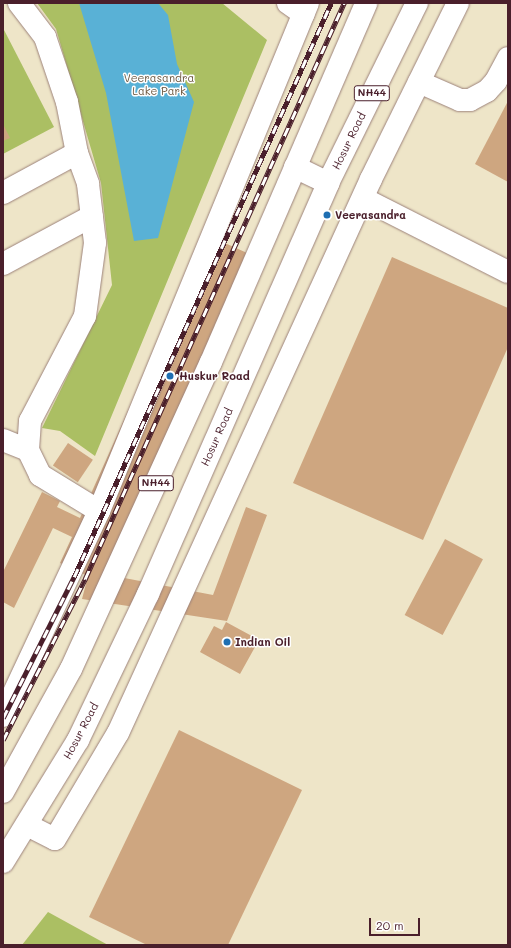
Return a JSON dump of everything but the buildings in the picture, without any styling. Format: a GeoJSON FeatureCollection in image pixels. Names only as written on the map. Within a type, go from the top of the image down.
{"type":"FeatureCollection","features":[{"type":"Feature","properties":{"kind":"main road"},"geometry":{"type":"LineString","coordinates":[[19,3],[45,37],[66,102],[77,153],[88,184],[95,243],[85,316],[30,421],[28,450],[40,475],[99,511]]}},
{"type":"Feature","properties":{"kind":"main road","name":"NH44"},"geometry":{"type":"LineString","coordinates":[[3,792],[71,669],[211,362],[366,3]]}},
{"type":"Feature","properties":{"kind":"main road","name":"Hosur Road"},"geometry":{"type":"LineString","coordinates":[[3,862],[78,740],[148,594],[328,183],[417,3]]}},
{"type":"Feature","properties":{"kind":"main road"},"geometry":{"type":"LineString","coordinates":[[27,825],[54,839],[121,726],[364,199],[458,3]]}},
{"type":"Feature","properties":{"kind":"main road"},"geometry":{"type":"LineString","coordinates":[[3,716],[99,511],[300,7]]}},
{"type":"Feature","properties":{"kind":"main road"},"geometry":{"type":"LineString","coordinates":[[419,82],[460,100],[470,100],[487,91],[496,81],[508,58]]}},
{"type":"Feature","properties":{"kind":"main road"},"geometry":{"type":"LineString","coordinates":[[3,193],[77,153]]}},
{"type":"Feature","properties":{"kind":"main road"},"geometry":{"type":"LineString","coordinates":[[295,167],[328,183]]}},
{"type":"Feature","properties":{"kind":"main road"},"geometry":{"type":"LineString","coordinates":[[364,199],[508,272]]}},
{"type":"Feature","properties":{"kind":"main road"},"geometry":{"type":"LineString","coordinates":[[3,264],[92,216]]}},
{"type":"Feature","properties":{"kind":"main road"},"geometry":{"type":"LineString","coordinates":[[3,440],[28,450]]}},
{"type":"Feature","properties":{"kind":"green space","name":"Veerasandra Lake Park"},"geometry":{"type":"Polygon","coordinates":[[[37,3],[222,3],[267,40],[95,456],[60,431],[42,428],[112,285],[101,183],[56,29],[37,3]]]}},
{"type":"Feature","properties":{"kind":"green space"},"geometry":{"type":"Polygon","coordinates":[[[3,28],[54,127],[3,154],[3,28]]]}},
{"type":"Feature","properties":{"kind":"green space"},"geometry":{"type":"Polygon","coordinates":[[[48,912],[108,945],[22,945],[48,912]]]}},
{"type":"Feature","properties":{"kind":"water"},"geometry":{"type":"Polygon","coordinates":[[[79,3],[158,3],[168,15],[177,64],[194,102],[158,238],[134,241],[106,93],[79,3]]]}},
{"type":"Feature","properties":{"kind":"railway"},"geometry":{"type":"LineString","coordinates":[[3,718],[74,577],[331,3]]}},
{"type":"Feature","properties":{"kind":"railway"},"geometry":{"type":"LineString","coordinates":[[3,740],[85,579],[344,3]]}},
{"type":"Feature","properties":{"kind":"place","name":"Veerasandra"},"geometry":{"type":"Point","coordinates":[327,215]}},
{"type":"Feature","properties":{"kind":"place","name":"Huskur Road"},"geometry":{"type":"Point","coordinates":[170,376]}},
{"type":"Feature","properties":{"kind":"place","name":"Indian Oil"},"geometry":{"type":"Point","coordinates":[227,642]}}]}
